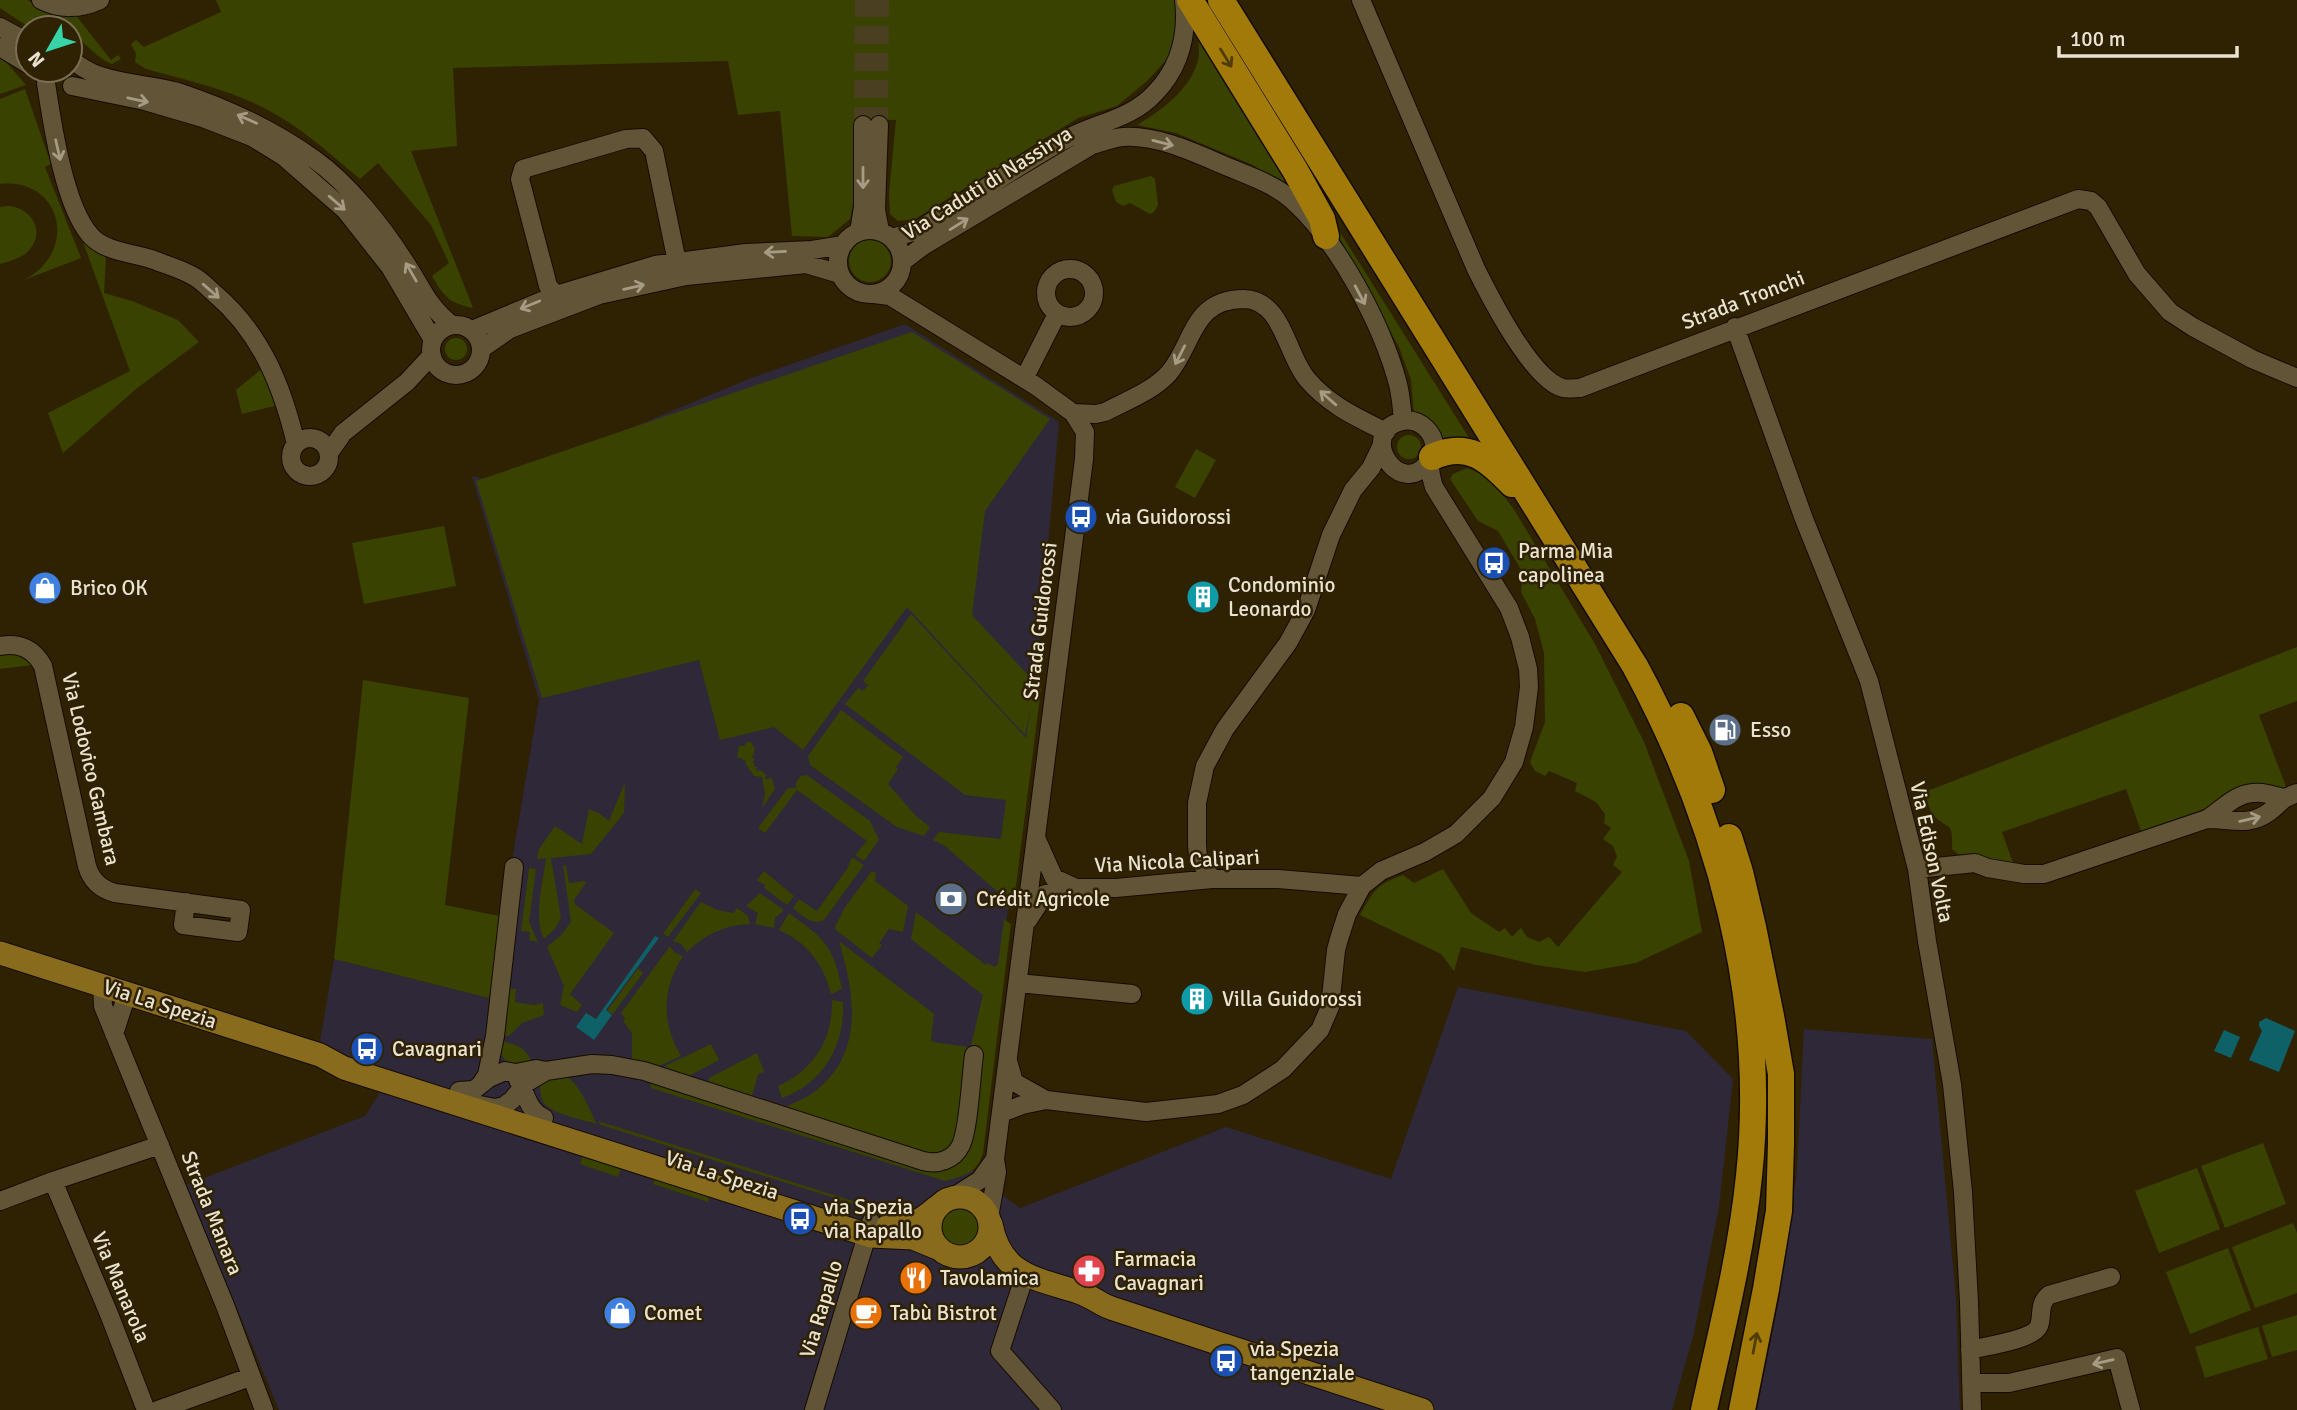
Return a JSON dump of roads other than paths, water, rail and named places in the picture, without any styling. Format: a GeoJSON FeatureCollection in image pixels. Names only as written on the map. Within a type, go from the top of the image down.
{"type":"FeatureCollection","features":[{"type":"Feature","properties":{"kind":"highway"},"geometry":{"type":"LineString","coordinates":[[1190,0],[1296,170],[1322,219],[1326,236]]}},
{"type":"Feature","properties":{"kind":"highway"},"geometry":{"type":"LineString","coordinates":[[1221,0],[1594,599],[1654,700],[1676,747],[1717,856],[1733,919],[1742,970],[1750,1034],[1753,1112],[1749,1177],[1737,1254],[1704,1410]]}},
{"type":"Feature","properties":{"kind":"highway"},"geometry":{"type":"LineString","coordinates":[[1242,0],[1660,673],[1699,752],[1730,839],[1744,886],[1781,1074],[1779,1211],[1742,1410]]}},
{"type":"Feature","properties":{"kind":"highway"},"geometry":{"type":"LineString","coordinates":[[1418,465],[1452,450],[1462,450],[1484,458],[1496,467],[1514,486],[1594,599]]}},
{"type":"Feature","properties":{"kind":"highway"},"geometry":{"type":"LineString","coordinates":[[1720,1410],[1754,1249],[1766,1170],[1767,1028],[1763,981]]}},
{"type":"Feature","properties":{"kind":"highway"},"geometry":{"type":"LineString","coordinates":[[1687,1410],[1706,1335],[1730,1208],[1744,1090],[1744,1054],[1750,1034]]}},
{"type":"Feature","properties":{"kind":"main road","name":"Via La Spezia"},"geometry":{"type":"LineString","coordinates":[[0,953],[320,1055],[344,1068],[456,1097],[740,1190]]}},
{"type":"Feature","properties":{"kind":"main road","name":"Via La Spezia"},"geometry":{"type":"LineString","coordinates":[[456,1097],[510,1085],[544,1125],[645,1164],[870,1228],[885,1238],[913,1238],[991,1266],[1022,1284],[1082,1304],[1111,1308],[1422,1410]]}},
{"type":"Feature","properties":{"kind":"main road"},"geometry":{"type":"LineString","coordinates":[[973,1199],[983,1207],[990,1221],[989,1237],[982,1248],[971,1256],[949,1253],[930,1232],[931,1219],[945,1203],[973,1199]]}},
{"type":"Feature","properties":{"kind":"main road","name":"Via La Spezia"},"geometry":{"type":"LineString","coordinates":[[870,1228],[908,1226],[945,1203]]}},
{"type":"Feature","properties":{"kind":"main road","name":"Via La Spezia"},"geometry":{"type":"LineString","coordinates":[[990,1221],[999,1250],[1013,1267],[1028,1275],[1089,1296],[1111,1308]]}},
{"type":"Feature","properties":{"kind":"street"},"geometry":{"type":"LineString","coordinates":[[41,0],[50,5],[69,8],[100,0]]}},
{"type":"Feature","properties":{"kind":"street"},"geometry":{"type":"LineString","coordinates":[[1184,0],[1186,24],[1180,55],[1165,81],[1147,102],[1125,115],[1066,139],[916,231],[886,235],[869,230],[850,237],[843,244],[838,264],[840,274],[845,283],[853,289],[890,296],[1024,379],[1073,413],[1105,412],[1154,386],[1168,374],[1179,359],[1187,340],[1211,308],[1231,300],[1248,299],[1264,304],[1277,318],[1297,365],[1306,378],[1329,401],[1384,438]]}},
{"type":"Feature","properties":{"kind":"street","name":"Strada Tronchi"},"geometry":{"type":"LineString","coordinates":[[1361,0],[1495,308],[1521,349],[1550,380],[1563,388],[1580,388],[2078,199],[2085,199],[2098,207],[2137,274],[2170,312],[2252,359],[2297,379]]}},
{"type":"Feature","properties":{"kind":"street"},"geometry":{"type":"LineString","coordinates":[[49,84],[61,90],[72,86],[145,101],[203,118],[252,137],[283,156],[345,209],[390,267],[436,355],[456,374],[477,364],[481,349],[477,335],[466,327],[452,325],[434,311],[381,226],[317,161],[260,125],[219,106],[178,92],[107,77],[84,68]]}},
{"type":"Feature","properties":{"kind":"street"},"geometry":{"type":"LineString","coordinates":[[42,84],[78,219],[92,238],[110,248],[151,259],[194,276],[235,311],[253,334],[277,382],[296,444]]}},
{"type":"Feature","properties":{"kind":"street"},"geometry":{"type":"LineString","coordinates":[[859,232],[871,125],[876,210],[886,235],[901,253],[900,271],[915,312]]}},
{"type":"Feature","properties":{"kind":"street","name":"Via Caduti di Nassirya"},"geometry":{"type":"LineString","coordinates":[[900,271],[923,246],[1092,145],[1123,137],[1150,139],[1176,146],[1260,182],[1290,198],[1326,236],[1387,348],[1399,387],[1403,421]]}},
{"type":"Feature","properties":{"kind":"street"},"geometry":{"type":"LineString","coordinates":[[556,295],[548,286],[520,179],[523,169],[626,139],[643,138],[654,151],[677,262]]}},
{"type":"Feature","properties":{"kind":"street"},"geometry":{"type":"LineString","coordinates":[[472,330],[556,295],[655,265],[746,253],[815,250],[843,244]]}},
{"type":"Feature","properties":{"kind":"street"},"geometry":{"type":"LineString","coordinates":[[481,349],[510,329],[599,295],[686,276],[806,264],[840,274]]}},
{"type":"Feature","properties":{"kind":"street"},"geometry":{"type":"LineString","coordinates":[[874,294],[891,286],[900,271]]}},
{"type":"Feature","properties":{"kind":"street"},"geometry":{"type":"LineString","coordinates":[[1024,379],[1057,314]]}},
{"type":"Feature","properties":{"kind":"street"},"geometry":{"type":"LineString","coordinates":[[325,447],[407,382],[436,355],[438,333],[452,325]]}},
{"type":"Feature","properties":{"kind":"street","name":"Via Edison Volta"},"geometry":{"type":"LineString","coordinates":[[1735,327],[1804,519],[1868,681],[1917,869],[1952,1084],[1963,1192],[1972,1410]]}},
{"type":"Feature","properties":{"kind":"street","name":"Strada Guidorossi"},"geometry":{"type":"LineString","coordinates":[[990,1221],[997,1170],[995,1159],[1085,450],[1085,432],[1073,413]]}},
{"type":"Feature","properties":{"kind":"street"},"geometry":{"type":"LineString","coordinates":[[1185,881],[1198,858],[1197,803],[1205,766],[1225,729],[1294,632],[1306,610],[1331,535],[1353,490],[1371,468],[1384,438],[1396,423],[1419,423],[1431,434],[1434,450],[1418,465],[1372,478],[1353,490]]}},
{"type":"Feature","properties":{"kind":"street"},"geometry":{"type":"LineString","coordinates":[[315,438],[325,447],[327,465],[319,474],[307,476],[293,466],[291,455],[296,444],[304,439],[315,438]]}},
{"type":"Feature","properties":{"kind":"street"},"geometry":{"type":"LineString","coordinates":[[1001,1113],[1046,1100],[1146,1112],[1218,1104],[1243,1095],[1283,1069],[1320,1030],[1330,1007],[1336,950],[1347,914],[1362,886],[1381,871],[1456,834],[1492,798],[1514,762],[1524,727],[1529,687],[1528,669],[1516,622],[1434,487],[1430,470],[1418,465],[1387,463],[1382,451],[1384,438]]}},
{"type":"Feature","properties":{"kind":"street","name":"Via Lodovico Gambara"},"geometry":{"type":"LineString","coordinates":[[0,646],[15,645],[26,648],[43,666],[87,866],[93,880],[115,893],[186,902]]}},
{"type":"Feature","properties":{"kind":"street"},"geometry":{"type":"LineString","coordinates":[[1917,869],[1975,863],[1998,870],[2029,875],[2041,874],[2207,819],[2222,806],[2242,796],[2259,793],[2291,795]]}},
{"type":"Feature","properties":{"kind":"street"},"geometry":{"type":"LineString","coordinates":[[2207,819],[2239,822],[2257,819],[2291,795]]}},
{"type":"Feature","properties":{"kind":"street","name":"Via Nicola Calipari"},"geometry":{"type":"LineString","coordinates":[[1036,836],[1054,878],[1079,888]]}},
{"type":"Feature","properties":{"kind":"street"},"geometry":{"type":"LineString","coordinates":[[1198,858],[1212,879]]}},
{"type":"Feature","properties":{"kind":"street"},"geometry":{"type":"LineString","coordinates":[[514,867],[495,1036],[510,1085],[592,1064],[637,1069],[931,1163],[952,1156],[962,1142],[974,1055]]}},
{"type":"Feature","properties":{"kind":"street","name":"Via Nicola Calipari"},"geometry":{"type":"LineString","coordinates":[[1025,927],[1045,894],[1079,888],[1116,888],[1212,879],[1278,879],[1362,886]]}},
{"type":"Feature","properties":{"kind":"street"},"geometry":{"type":"LineString","coordinates":[[1320,884],[1333,895],[1347,914]]}},
{"type":"Feature","properties":{"kind":"street"},"geometry":{"type":"LineString","coordinates":[[1018,983],[1132,994]]}},
{"type":"Feature","properties":{"kind":"street","name":"Strada Manara"},"geometry":{"type":"LineString","coordinates":[[102,986],[103,1006],[226,1308],[264,1410]]}},
{"type":"Feature","properties":{"kind":"street"},"geometry":{"type":"LineString","coordinates":[[114,1034],[127,993]]}},
{"type":"Feature","properties":{"kind":"street"},"geometry":{"type":"LineString","coordinates":[[1008,1061],[1014,1082],[1046,1100]]}},
{"type":"Feature","properties":{"kind":"street"},"geometry":{"type":"LineString","coordinates":[[0,1201],[160,1145]]}},
{"type":"Feature","properties":{"kind":"street"},"geometry":{"type":"LineString","coordinates":[[945,1203],[980,1180],[995,1159]]}},
{"type":"Feature","properties":{"kind":"street","name":"Via Manarola"},"geometry":{"type":"LineString","coordinates":[[53,1181],[146,1410]]}},
{"type":"Feature","properties":{"kind":"street","name":"Via Rapallo"},"geometry":{"type":"LineString","coordinates":[[814,1410],[870,1228]]}},
{"type":"Feature","properties":{"kind":"street"},"geometry":{"type":"LineString","coordinates":[[1970,1350],[2029,1336],[2040,1324],[2041,1306],[2049,1295],[2111,1277]]}},
{"type":"Feature","properties":{"kind":"street"},"geometry":{"type":"LineString","coordinates":[[1022,1284],[1000,1351],[1052,1410]]}},
{"type":"Feature","properties":{"kind":"street"},"geometry":{"type":"LineString","coordinates":[[1971,1382],[2009,1383],[2117,1358],[2131,1410]]}},
{"type":"Feature","properties":{"kind":"street"},"geometry":{"type":"LineString","coordinates":[[158,1410],[250,1377]]}},
{"type":"Feature","properties":{"kind":"water"},"geometry":{"type":"Polygon","coordinates":[[[655,936],[659,938],[606,1010],[612,1015],[594,1040],[576,1027],[586,1013],[596,1019],[655,936]]]}},
{"type":"Feature","properties":{"kind":"water"},"geometry":{"type":"Polygon","coordinates":[[[2266,1018],[2295,1031],[2279,1072],[2249,1060],[2262,1031],[2259,1022],[2266,1018]]]}},
{"type":"Feature","properties":{"kind":"water"},"geometry":{"type":"Polygon","coordinates":[[[2224,1030],[2240,1037],[2231,1058],[2214,1051],[2224,1030]]]}},
{"type":"Feature","properties":{"kind":"tunnel"},"geometry":{"type":"LineString","coordinates":[[863,125],[864,0]]}},
{"type":"Feature","properties":{"kind":"tunnel"},"geometry":{"type":"LineString","coordinates":[[879,125],[880,0]]}},
{"type":"Feature","properties":{"kind":"place","name":"via Guidorossi"},"geometry":{"type":"Point","coordinates":[1081,517]}},
{"type":"Feature","properties":{"kind":"place","name":"Parma Mia capolinea"},"geometry":{"type":"Point","coordinates":[1494,563]}},
{"type":"Feature","properties":{"kind":"place","name":"Brico OK"},"geometry":{"type":"Point","coordinates":[45,588]}},
{"type":"Feature","properties":{"kind":"place","name":"Condominio Leonardo"},"geometry":{"type":"Point","coordinates":[1203,597]}},
{"type":"Feature","properties":{"kind":"place","name":"Esso"},"geometry":{"type":"Point","coordinates":[1725,730]}},
{"type":"Feature","properties":{"kind":"place","name":"Crédit Agricole"},"geometry":{"type":"Point","coordinates":[951,899]}},
{"type":"Feature","properties":{"kind":"place","name":"Villa Guidorossi"},"geometry":{"type":"Point","coordinates":[1197,999]}},
{"type":"Feature","properties":{"kind":"place","name":"Cavagnari"},"geometry":{"type":"Point","coordinates":[367,1049]}},
{"type":"Feature","properties":{"kind":"place","name":"via Spezia via Rapallo"},"geometry":{"type":"Point","coordinates":[800,1219]}},
{"type":"Feature","properties":{"kind":"place","name":"Farmacia Cavagnari"},"geometry":{"type":"Point","coordinates":[1089,1271]}},
{"type":"Feature","properties":{"kind":"place","name":"Tavolamica"},"geometry":{"type":"Point","coordinates":[916,1278]}},
{"type":"Feature","properties":{"kind":"place","name":"Comet"},"geometry":{"type":"Point","coordinates":[620,1313]}},
{"type":"Feature","properties":{"kind":"place","name":"Tabù Bistrot"},"geometry":{"type":"Point","coordinates":[866,1313]}},
{"type":"Feature","properties":{"kind":"place","name":"via Spezia tangenziale"},"geometry":{"type":"Point","coordinates":[1226,1361]}}]}
